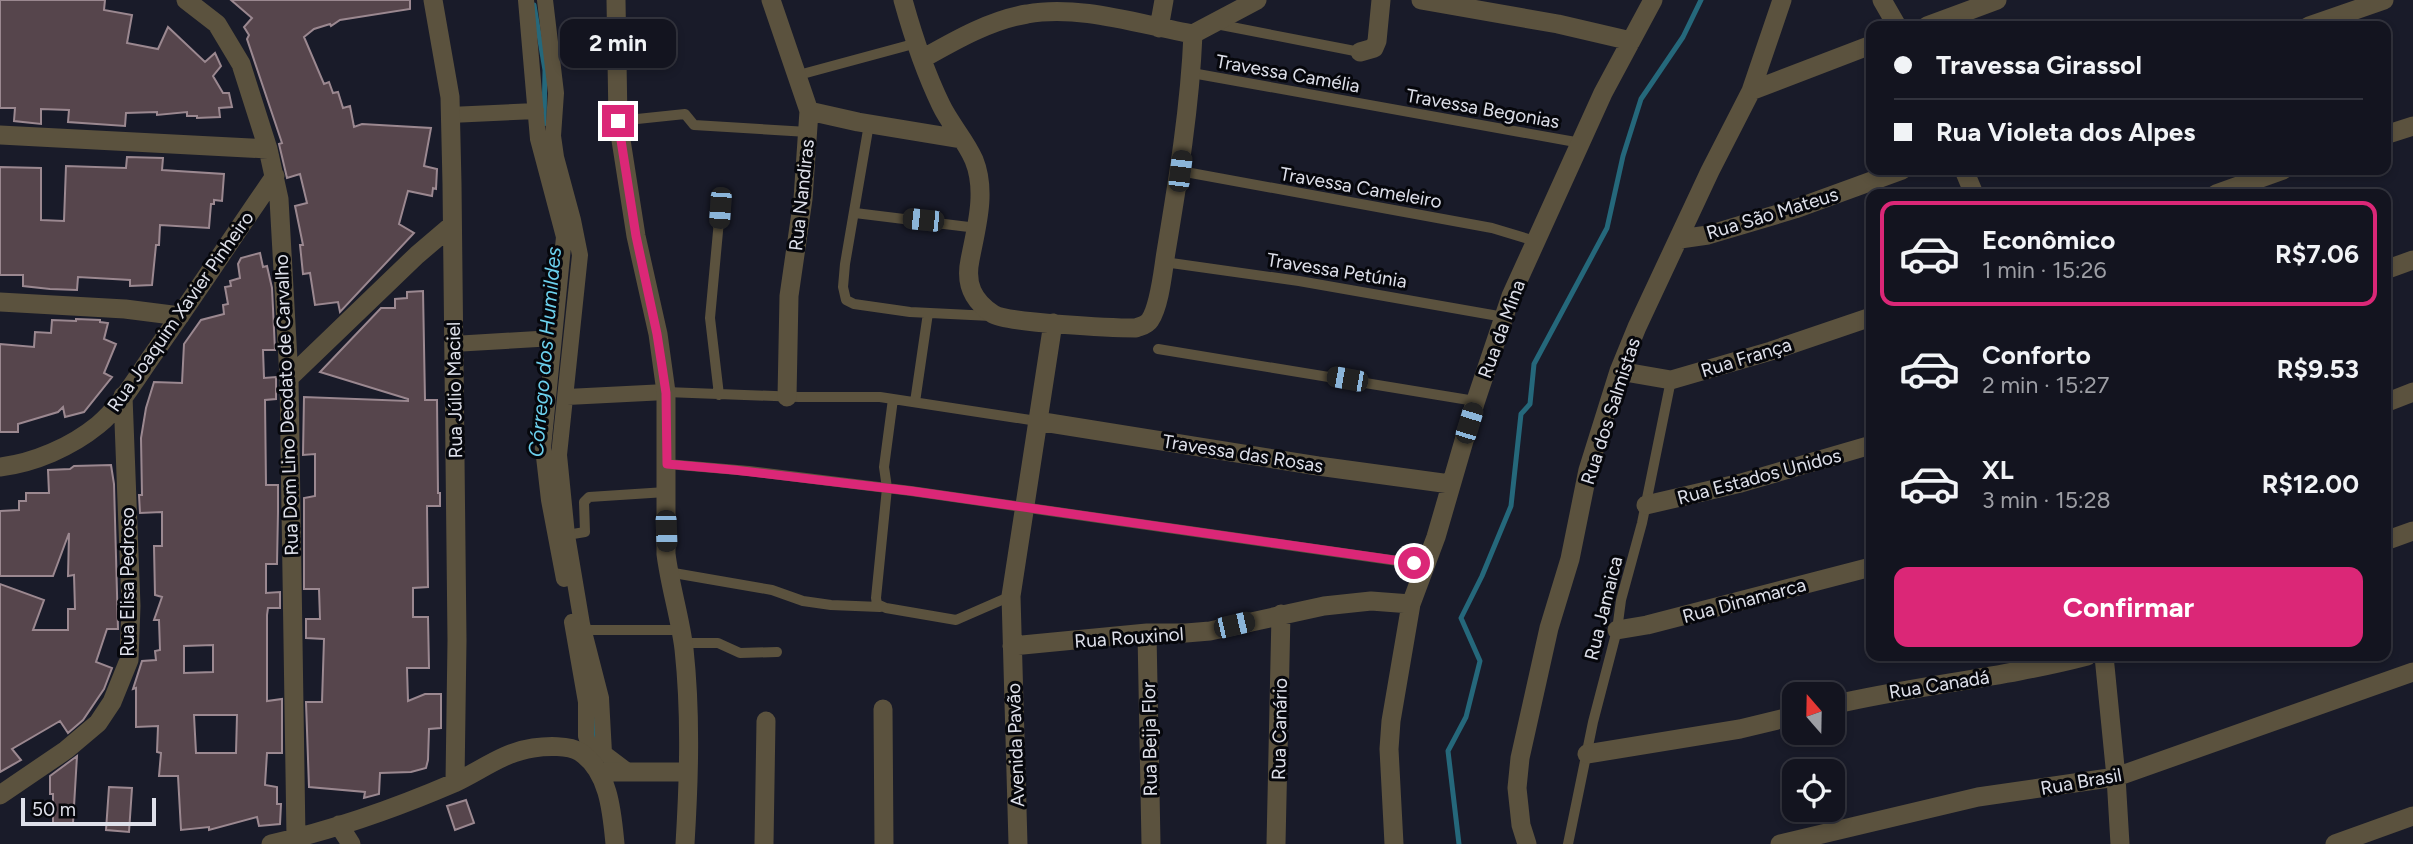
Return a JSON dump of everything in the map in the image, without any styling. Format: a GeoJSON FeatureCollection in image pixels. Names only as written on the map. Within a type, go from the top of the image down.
{"type":"FeatureCollection","features":[{"type":"Feature","properties":{"kind":"street","name":"Rua Dom Lino Deodato de Carvalho"},"geometry":{"type":"LineString","coordinates":[[186,0],[217,24],[241,64],[268,149],[279,199],[289,378],[296,838]]}},
{"type":"Feature","properties":{"kind":"street"},"geometry":{"type":"LineString","coordinates":[[209,18],[218,0]]}},
{"type":"Feature","properties":{"kind":"street","name":"Rua Júlio Maciel"},"geometry":{"type":"LineString","coordinates":[[433,0],[450,97],[457,640],[455,782]]}},
{"type":"Feature","properties":{"kind":"street"},"geometry":{"type":"LineString","coordinates":[[526,0],[538,139],[580,255],[543,448],[584,630],[594,700],[587,736],[612,814],[615,844]]}},
{"type":"Feature","properties":{"kind":"street"},"geometry":{"type":"LineString","coordinates":[[545,0],[556,93],[553,136],[564,237],[554,338],[567,397],[559,455],[560,527],[594,700],[605,738],[604,753],[629,772]]}},
{"type":"Feature","properties":{"kind":"street"},"geometry":{"type":"LineString","coordinates":[[616,0],[618,121],[636,236],[657,334],[666,393],[668,572],[682,636],[688,689],[685,844]]}},
{"type":"Feature","properties":{"kind":"street","name":"Rua Nandiras"},"geometry":{"type":"LineString","coordinates":[[771,0],[809,111],[803,199],[789,296],[787,397]]}},
{"type":"Feature","properties":{"kind":"street"},"geometry":{"type":"LineString","coordinates":[[903,0],[919,51],[942,108],[974,160],[980,183],[977,228],[968,282],[978,300],[996,316],[1053,323],[1136,328],[1150,321],[1164,262],[1180,171],[1194,34]]}},
{"type":"Feature","properties":{"kind":"street"},"geometry":{"type":"LineString","coordinates":[[1159,28],[1164,0]]}},
{"type":"Feature","properties":{"kind":"street"},"geometry":{"type":"LineString","coordinates":[[919,51],[1028,13],[1085,13],[1194,34],[1257,0]]}},
{"type":"Feature","properties":{"kind":"street"},"geometry":{"type":"LineString","coordinates":[[1360,52],[1374,48],[1377,41],[1381,0]]}},
{"type":"Feature","properties":{"kind":"street"},"geometry":{"type":"LineString","coordinates":[[1421,0],[1536,20],[1631,41]]}},
{"type":"Feature","properties":{"kind":"street","name":"Rua da Mina"},"geometry":{"type":"LineString","coordinates":[[1394,844],[1389,749],[1391,721],[1411,604],[1426,565],[1475,401],[1504,317],[1535,241],[1603,93],[1653,0]]}},
{"type":"Feature","properties":{"kind":"street","name":"Rua dos Salmistas"},"geometry":{"type":"LineString","coordinates":[[1527,844],[1521,825],[1517,788],[1527,722],[1549,628],[1570,559],[1588,470],[1619,371],[1637,327],[1710,171],[1751,91],[1782,0]]}},
{"type":"Feature","properties":{"kind":"street"},"geometry":{"type":"LineString","coordinates":[[1882,0],[1894,21]]}},
{"type":"Feature","properties":{"kind":"street"},"geometry":{"type":"LineString","coordinates":[[1940,21],[1997,0]]}},
{"type":"Feature","properties":{"kind":"street"},"geometry":{"type":"LineString","coordinates":[[2323,21],[2384,0]]}},
{"type":"Feature","properties":{"kind":"street"},"geometry":{"type":"LineString","coordinates":[[1751,91],[1866,47]]}},
{"type":"Feature","properties":{"kind":"street"},"geometry":{"type":"LineString","coordinates":[[450,115],[536,111]]}},
{"type":"Feature","properties":{"kind":"street"},"geometry":{"type":"LineString","coordinates":[[809,111],[961,139]]}},
{"type":"Feature","properties":{"kind":"street"},"geometry":{"type":"LineString","coordinates":[[2391,133],[2413,126]]}},
{"type":"Feature","properties":{"kind":"street"},"geometry":{"type":"LineString","coordinates":[[0,135],[268,149]]}},
{"type":"Feature","properties":{"kind":"street","name":"Rua São Mateus"},"geometry":{"type":"LineString","coordinates":[[1680,239],[1708,235],[1784,212],[1888,175]]}},
{"type":"Feature","properties":{"kind":"street"},"geometry":{"type":"LineString","coordinates":[[2230,189],[2269,175]]}},
{"type":"Feature","properties":{"kind":"street","name":"Rua Joaquim Xavier Pinheiro"},"geometry":{"type":"LineString","coordinates":[[0,467],[47,454],[82,437],[100,423],[123,396],[180,316],[275,176]]}},
{"type":"Feature","properties":{"kind":"street"},"geometry":{"type":"LineString","coordinates":[[289,378],[417,255],[451,226]]}},
{"type":"Feature","properties":{"kind":"street"},"geometry":{"type":"LineString","coordinates":[[2391,268],[2413,260]]}},
{"type":"Feature","properties":{"kind":"street"},"geometry":{"type":"LineString","coordinates":[[0,302],[125,309],[180,316]]}},
{"type":"Feature","properties":{"kind":"street","name":"Rua França"},"geometry":{"type":"LineString","coordinates":[[1619,371],[1671,380],[1866,319]]}},
{"type":"Feature","properties":{"kind":"street","name":"Avenida Pavão"},"geometry":{"type":"LineString","coordinates":[[1018,844],[1011,596],[1053,323]]}},
{"type":"Feature","properties":{"kind":"street"},"geometry":{"type":"LineString","coordinates":[[453,344],[554,338]]}},
{"type":"Feature","properties":{"kind":"street"},"geometry":{"type":"LineString","coordinates":[[2391,401],[2413,392]]}},
{"type":"Feature","properties":{"kind":"street"},"geometry":{"type":"LineString","coordinates":[[567,397],[666,393]]}},
{"type":"Feature","properties":{"kind":"street","name":"Rua Elisa Pedroso"},"geometry":{"type":"LineString","coordinates":[[0,795],[66,750],[98,723],[112,702],[129,660],[131,607],[123,396]]}},
{"type":"Feature","properties":{"kind":"street","name":"Travessa das Rosas"},"geometry":{"type":"LineString","coordinates":[[1037,421],[1318,466],[1450,484]]}},
{"type":"Feature","properties":{"kind":"street","name":"Rua Estados Unidos"},"geometry":{"type":"LineString","coordinates":[[1646,505],[1741,483],[1866,446]]}},
{"type":"Feature","properties":{"kind":"street"},"geometry":{"type":"LineString","coordinates":[[2391,539],[2413,531]]}},
{"type":"Feature","properties":{"kind":"street","name":"Rua Dinamarca"},"geometry":{"type":"LineString","coordinates":[[1617,630],[1647,625],[1866,568]]}},
{"type":"Feature","properties":{"kind":"street","name":"Rua Rouxinol"},"geometry":{"type":"LineString","coordinates":[[1012,646],[1147,633],[1186,634],[1210,631],[1281,614],[1371,601],[1411,604]]}},
{"type":"Feature","properties":{"kind":"street","name":"Rua Canário"},"geometry":{"type":"LineString","coordinates":[[1276,844],[1281,614]]}},
{"type":"Feature","properties":{"kind":"street","name":"Rua Beija Flor"},"geometry":{"type":"LineString","coordinates":[[1147,633],[1151,844]]}},
{"type":"Feature","properties":{"kind":"street"},"geometry":{"type":"LineString","coordinates":[[2105,661],[2120,844]]}},
{"type":"Feature","properties":{"kind":"street","name":"Rua Canadá"},"geometry":{"type":"LineString","coordinates":[[1845,702],[2029,663]]}},
{"type":"Feature","properties":{"kind":"street","name":"Rua Brasil"},"geometry":{"type":"LineString","coordinates":[[1780,844],[1978,797],[2116,777],[2413,673]]}},
{"type":"Feature","properties":{"kind":"street"},"geometry":{"type":"LineString","coordinates":[[883,709],[884,844]]}},
{"type":"Feature","properties":{"kind":"street"},"geometry":{"type":"LineString","coordinates":[[1587,754],[1740,729],[1782,719]]}},
{"type":"Feature","properties":{"kind":"street"},"geometry":{"type":"LineString","coordinates":[[764,844],[766,721]]}},
{"type":"Feature","properties":{"kind":"street"},"geometry":{"type":"LineString","coordinates":[[587,736],[605,738]]}},
{"type":"Feature","properties":{"kind":"street"},"geometry":{"type":"LineString","coordinates":[[271,844],[339,825],[455,782],[496,761],[531,748],[559,747],[578,750],[598,769],[688,772]]}},
{"type":"Feature","properties":{"kind":"street"},"geometry":{"type":"LineString","coordinates":[[2335,844],[2413,816]]}},
{"type":"Feature","properties":{"kind":"street"},"geometry":{"type":"LineString","coordinates":[[339,825],[351,844]]}},
{"type":"Feature","properties":{"kind":"lane"},"geometry":{"type":"LineString","coordinates":[[1213,24],[1360,52]]}},
{"type":"Feature","properties":{"kind":"lane"},"geometry":{"type":"LineString","coordinates":[[795,76],[919,51]]}},
{"type":"Feature","properties":{"kind":"lane","name":"Travessa Camélia"},"geometry":{"type":"LineString","coordinates":[[1192,73],[1378,107]]}},
{"type":"Feature","properties":{"kind":"lane","name":"Travessa Begonias"},"geometry":{"type":"LineString","coordinates":[[1378,107],[1581,143]]}},
{"type":"Feature","properties":{"kind":"lane"},"geometry":{"type":"LineString","coordinates":[[618,121],[685,114],[694,125],[808,132]]}},
{"type":"Feature","properties":{"kind":"lane"},"geometry":{"type":"LineString","coordinates":[[869,124],[843,287],[846,300],[854,304],[928,313],[996,316]]}},
{"type":"Feature","properties":{"kind":"lane","name":"Travessa Cameleiro"},"geometry":{"type":"LineString","coordinates":[[1180,171],[1492,228],[1535,241]]}},
{"type":"Feature","properties":{"kind":"lane"},"geometry":{"type":"LineString","coordinates":[[719,395],[710,318],[720,200]]}},
{"type":"Feature","properties":{"kind":"lane"},"geometry":{"type":"LineString","coordinates":[[855,213],[977,228]]}},
{"type":"Feature","properties":{"kind":"lane","name":"Travessa Petúnia"},"geometry":{"type":"LineString","coordinates":[[1164,262],[1299,281],[1504,317]]}},
{"type":"Feature","properties":{"kind":"lane"},"geometry":{"type":"LineString","coordinates":[[915,402],[928,313]]}},
{"type":"Feature","properties":{"kind":"lane"},"geometry":{"type":"LineString","coordinates":[[1158,349],[1475,401]]}},
{"type":"Feature","properties":{"kind":"lane","name":"Rua Jamaica"},"geometry":{"type":"LineString","coordinates":[[1568,844],[1617,630],[1621,600],[1646,505],[1671,380]]}},
{"type":"Feature","properties":{"kind":"lane"},"geometry":{"type":"LineString","coordinates":[[666,393],[856,396],[915,402],[1037,421]]}},
{"type":"Feature","properties":{"kind":"lane"},"geometry":{"type":"LineString","coordinates":[[878,602],[887,488],[884,467],[893,399]]}},
{"type":"Feature","properties":{"kind":"lane"},"geometry":{"type":"LineString","coordinates":[[667,464],[887,488],[1426,565]]}},
{"type":"Feature","properties":{"kind":"lane"},"geometry":{"type":"LineString","coordinates":[[560,527],[585,532],[584,502],[589,498],[666,492]]}},
{"type":"Feature","properties":{"kind":"lane"},"geometry":{"type":"LineString","coordinates":[[668,572],[772,590],[803,601],[844,606],[878,602],[956,620],[1011,596]]}},
{"type":"Feature","properties":{"kind":"lane"},"geometry":{"type":"LineString","coordinates":[[584,630],[682,636],[718,643],[740,653],[777,652]]}},
{"type":"Feature","properties":{"kind":"building"},"geometry":{"type":"Polygon","coordinates":[[[0,0],[105,0],[104,10],[132,15],[127,43],[158,49],[168,27],[205,62],[215,53],[221,66],[213,76],[223,93],[229,93],[232,107],[219,108],[220,117],[197,118],[187,116],[187,112],[157,115],[157,112],[126,113],[125,126],[68,122],[69,110],[41,109],[41,124],[14,121],[15,108],[0,108],[0,0]]]}},
{"type":"Feature","properties":{"kind":"building"},"geometry":{"type":"Polygon","coordinates":[[[231,0],[410,0],[410,9],[340,20],[331,26],[330,24],[314,29],[304,37],[324,84],[329,82],[333,93],[338,92],[343,108],[350,106],[354,127],[362,124],[431,128],[424,166],[437,169],[436,189],[433,188],[432,196],[408,191],[399,224],[414,233],[340,312],[338,302],[315,305],[310,273],[303,274],[300,245],[303,245],[295,206],[307,203],[300,174],[287,178],[279,144],[282,143],[247,39],[249,35],[244,27],[252,18],[231,0]]]}},
{"type":"Feature","properties":{"kind":"building"},"geometry":{"type":"Polygon","coordinates":[[[127,157],[163,158],[162,170],[224,174],[222,201],[214,200],[214,204],[211,204],[209,228],[160,225],[152,285],[130,286],[130,280],[78,277],[77,290],[50,289],[23,286],[23,275],[0,275],[0,167],[41,168],[41,220],[64,221],[66,166],[126,168],[127,157]]]}},
{"type":"Feature","properties":{"kind":"building"},"geometry":{"type":"Polygon","coordinates":[[[260,253],[263,267],[267,266],[272,288],[275,350],[263,350],[264,378],[276,377],[276,399],[265,400],[266,485],[278,485],[277,564],[266,564],[266,593],[280,592],[280,608],[268,608],[267,615],[267,701],[282,699],[282,753],[267,753],[265,785],[277,787],[277,804],[281,804],[280,824],[259,826],[257,817],[209,830],[209,827],[181,830],[178,776],[159,776],[161,753],[157,752],[158,726],[136,727],[136,688],[133,689],[142,661],[156,660],[155,651],[160,650],[159,620],[154,620],[162,597],[155,595],[154,546],[162,546],[162,512],[140,513],[141,438],[154,382],[182,383],[184,344],[201,320],[224,314],[223,305],[228,304],[225,287],[231,286],[230,281],[240,278],[238,264],[241,258],[260,253]],[[213,645],[184,646],[184,673],[213,672],[213,645]],[[194,715],[196,753],[236,753],[237,715],[194,715]]]}},
{"type":"Feature","properties":{"kind":"building"},"geometry":{"type":"Polygon","coordinates":[[[423,291],[425,400],[437,400],[440,506],[427,506],[428,587],[413,588],[413,617],[428,617],[429,668],[407,668],[408,701],[425,694],[441,694],[441,728],[429,729],[426,768],[411,772],[380,773],[379,794],[364,798],[365,792],[309,787],[306,702],[322,702],[324,639],[306,638],[306,619],[320,619],[319,589],[304,589],[304,498],[315,496],[315,454],[303,455],[304,397],[408,401],[320,372],[381,308],[395,308],[395,299],[407,298],[407,292],[423,291]]]}},
{"type":"Feature","properties":{"kind":"building"},"geometry":{"type":"Polygon","coordinates":[[[76,319],[108,323],[104,339],[116,344],[104,373],[112,377],[84,412],[65,417],[63,407],[58,412],[18,424],[18,432],[0,432],[0,344],[34,347],[35,332],[51,333],[52,320],[76,319]]]}},
{"type":"Feature","properties":{"kind":"building"},"geometry":{"type":"Polygon","coordinates":[[[111,465],[114,484],[118,629],[107,629],[96,662],[112,668],[104,689],[83,720],[68,733],[60,721],[12,749],[21,760],[0,772],[0,584],[44,600],[33,630],[68,630],[68,609],[75,609],[74,575],[68,576],[69,533],[53,576],[0,576],[0,511],[19,510],[19,501],[26,501],[26,493],[49,493],[48,470],[111,465]]]}},
{"type":"Feature","properties":{"kind":"building"},"geometry":{"type":"Polygon","coordinates":[[[77,756],[73,823],[53,823],[50,776],[77,756]]]}},
{"type":"Feature","properties":{"kind":"building"},"geometry":{"type":"Polygon","coordinates":[[[109,787],[132,788],[129,832],[106,830],[109,787]]]}},
{"type":"Feature","properties":{"kind":"building"},"geometry":{"type":"Polygon","coordinates":[[[466,800],[474,823],[455,830],[447,806],[466,800]]]}},
{"type":"Feature","properties":{"kind":"waterway"},"geometry":{"type":"LineString","coordinates":[[1459,844],[1448,751],[1466,717],[1480,661],[1461,618],[1511,506],[1521,414],[1530,404],[1534,364],[1607,228],[1623,156],[1641,99],[1683,37],[1701,0]]}},
{"type":"Feature","properties":{"kind":"waterway","name":"Córrego dos Humildes"},"geometry":{"type":"LineString","coordinates":[[534,5],[545,70],[544,124]]}},
{"type":"Feature","properties":{"kind":"waterway","name":"Córrego dos Humildes"},"geometry":{"type":"LineString","coordinates":[[593,719],[596,741]]}},
{"type":"Feature","properties":{"kind":"route"},"geometry":{"type":"LineString","coordinates":[[618,121],[626,180],[666,393],[667,464],[911,491],[1414,563]]}}]}
